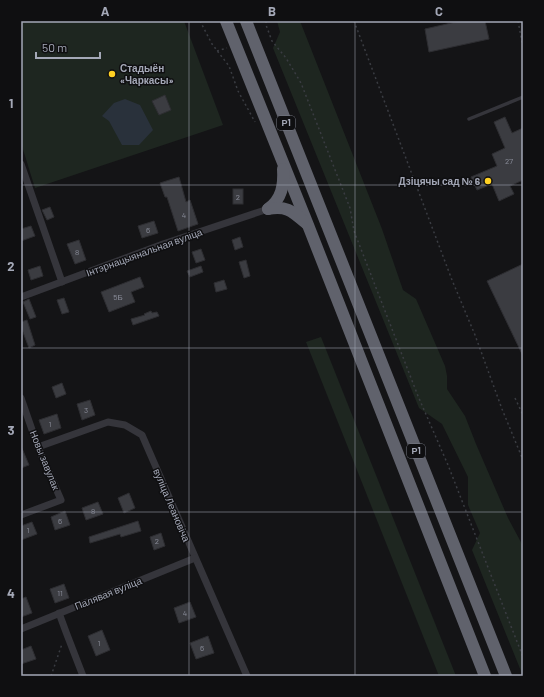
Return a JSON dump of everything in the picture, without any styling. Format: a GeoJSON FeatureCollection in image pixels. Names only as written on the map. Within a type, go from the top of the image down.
{"type":"FeatureCollection","features":[{"type":"Feature","properties":{"kind":"highway","name":"Р1"},"geometry":{"type":"LineString","coordinates":[[226,21],[308,225],[485,676]]}},
{"type":"Feature","properties":{"kind":"highway","name":"Р1"},"geometry":{"type":"LineString","coordinates":[[246,21],[506,676]]}},
{"type":"Feature","properties":{"kind":"highway"},"geometry":{"type":"LineString","coordinates":[[268,209],[279,199],[281,194],[283,171],[281,158]]}},
{"type":"Feature","properties":{"kind":"highway"},"geometry":{"type":"LineString","coordinates":[[268,209],[279,207],[286,208],[308,225]]}},
{"type":"Feature","properties":{"kind":"street"},"geometry":{"type":"LineString","coordinates":[[21,164],[62,282]]}},
{"type":"Feature","properties":{"kind":"street","name":"Інтэрнацыянальная вуліца"},"geometry":{"type":"LineString","coordinates":[[21,297],[163,244],[268,209]]}},
{"type":"Feature","properties":{"kind":"street","name":"Новы завулак"},"geometry":{"type":"LineString","coordinates":[[21,398],[38,447],[61,500],[21,515]]}},
{"type":"Feature","properties":{"kind":"street","name":"вуліца Леановіча"},"geometry":{"type":"LineString","coordinates":[[38,447],[108,422],[125,425],[142,434],[247,676]]}},
{"type":"Feature","properties":{"kind":"street","name":"Палявая вуліца"},"geometry":{"type":"LineString","coordinates":[[21,629],[195,558]]}},
{"type":"Feature","properties":{"kind":"street"},"geometry":{"type":"LineString","coordinates":[[59,613],[83,676]]}},
{"type":"Feature","properties":{"kind":"lane"},"geometry":{"type":"LineString","coordinates":[[469,119],[523,97]]}},
{"type":"Feature","properties":{"kind":"path"},"geometry":{"type":"LineString","coordinates":[[200,21],[212,44],[228,66],[238,91],[255,122]]}},
{"type":"Feature","properties":{"kind":"path"},"geometry":{"type":"LineString","coordinates":[[266,21],[272,41],[286,58],[304,89],[350,208],[354,232],[418,396],[448,465],[523,656]]}},
{"type":"Feature","properties":{"kind":"path"},"geometry":{"type":"LineString","coordinates":[[354,21],[452,280],[475,335],[502,410],[523,460]]}},
{"type":"Feature","properties":{"kind":"path"},"geometry":{"type":"LineString","coordinates":[[518,21],[523,47]]}},
{"type":"Feature","properties":{"kind":"path"},"geometry":{"type":"LineString","coordinates":[[515,398],[523,415]]}},
{"type":"Feature","properties":{"kind":"path"},"geometry":{"type":"LineString","coordinates":[[51,676],[66,632]]}},
{"type":"Feature","properties":{"kind":"shaded area","name":"Стадыён «Чаркасы»"},"geometry":{"type":"Polygon","coordinates":[[[26,21],[184,21],[223,125],[35,188],[21,143],[21,23],[26,21]]]}},
{"type":"Feature","properties":{"kind":"shaded area"},"geometry":{"type":"Polygon","coordinates":[[[277,21],[300,21],[382,229],[403,290],[416,299],[445,366],[447,389],[465,416],[508,518],[523,546],[523,676],[472,550],[480,533],[468,505],[468,477],[442,424],[419,408],[273,48],[280,32],[277,21]]]}},
{"type":"Feature","properties":{"kind":"shaded area"},"geometry":{"type":"Polygon","coordinates":[[[125,99],[140,105],[153,130],[139,145],[122,145],[109,121],[102,116],[114,103],[125,99]]]}},
{"type":"Feature","properties":{"kind":"shaded area"},"geometry":{"type":"Polygon","coordinates":[[[321,337],[456,676],[439,676],[306,342],[321,337]]]}},
{"type":"Feature","properties":{"kind":"building"},"geometry":{"type":"Polygon","coordinates":[[[460,21],[485,21],[489,39],[429,52],[425,29],[460,21]]]}},
{"type":"Feature","properties":{"kind":"building"},"geometry":{"type":"Polygon","coordinates":[[[165,95],[171,110],[159,115],[152,101],[165,95]]]}},
{"type":"Feature","properties":{"kind":"building"},"geometry":{"type":"Polygon","coordinates":[[[505,117],[512,133],[523,128],[523,180],[510,186],[514,194],[499,201],[492,184],[477,190],[471,177],[497,166],[492,154],[505,148],[494,122],[505,117]]]}},
{"type":"Feature","properties":{"kind":"building"},"geometry":{"type":"Polygon","coordinates":[[[179,177],[186,202],[190,200],[198,224],[178,231],[167,197],[165,197],[160,183],[179,177]]]}},
{"type":"Feature","properties":{"kind":"building"},"geometry":{"type":"Polygon","coordinates":[[[233,189],[243,189],[243,204],[233,204],[233,189]]]}},
{"type":"Feature","properties":{"kind":"building"},"geometry":{"type":"Polygon","coordinates":[[[50,207],[54,217],[47,220],[42,210],[50,207]]]}},
{"type":"Feature","properties":{"kind":"building"},"geometry":{"type":"Polygon","coordinates":[[[154,221],[158,233],[142,238],[138,226],[154,221]]]}},
{"type":"Feature","properties":{"kind":"building"},"geometry":{"type":"Polygon","coordinates":[[[31,226],[35,236],[21,241],[21,229],[31,226]]]}},
{"type":"Feature","properties":{"kind":"building"},"geometry":{"type":"Polygon","coordinates":[[[240,237],[243,247],[235,250],[232,240],[240,237]]]}},
{"type":"Feature","properties":{"kind":"building"},"geometry":{"type":"Polygon","coordinates":[[[79,240],[86,260],[75,264],[67,244],[79,240]]]}},
{"type":"Feature","properties":{"kind":"building"},"geometry":{"type":"Polygon","coordinates":[[[201,249],[205,260],[196,263],[192,252],[201,249]]]}},
{"type":"Feature","properties":{"kind":"building"},"geometry":{"type":"Polygon","coordinates":[[[246,260],[250,276],[244,278],[239,262],[246,260]]]}},
{"type":"Feature","properties":{"kind":"building"},"geometry":{"type":"Polygon","coordinates":[[[523,264],[523,356],[487,281],[523,264]]]}},
{"type":"Feature","properties":{"kind":"building"},"geometry":{"type":"Polygon","coordinates":[[[40,266],[43,276],[31,280],[28,270],[40,266]]]}},
{"type":"Feature","properties":{"kind":"building"},"geometry":{"type":"Polygon","coordinates":[[[201,266],[203,272],[190,277],[187,271],[201,266]]]}},
{"type":"Feature","properties":{"kind":"building"},"geometry":{"type":"Polygon","coordinates":[[[140,277],[144,287],[131,292],[135,302],[109,312],[101,292],[140,277]]]}},
{"type":"Feature","properties":{"kind":"building"},"geometry":{"type":"Polygon","coordinates":[[[224,280],[227,289],[216,292],[214,283],[224,280]]]}},
{"type":"Feature","properties":{"kind":"building"},"geometry":{"type":"Polygon","coordinates":[[[64,298],[69,312],[62,314],[57,300],[64,298]]]}},
{"type":"Feature","properties":{"kind":"building"},"geometry":{"type":"Polygon","coordinates":[[[29,299],[36,317],[30,319],[23,302],[29,299]]]}},
{"type":"Feature","properties":{"kind":"building"},"geometry":{"type":"Polygon","coordinates":[[[151,311],[152,313],[157,312],[159,316],[133,325],[131,319],[145,315],[144,314],[151,311]]]}},
{"type":"Feature","properties":{"kind":"building"},"geometry":{"type":"Polygon","coordinates":[[[27,320],[35,345],[29,348],[21,327],[21,322],[27,320]]]}},
{"type":"Feature","properties":{"kind":"building"},"geometry":{"type":"Polygon","coordinates":[[[62,383],[66,394],[56,398],[52,387],[62,383]]]}},
{"type":"Feature","properties":{"kind":"building"},"geometry":{"type":"Polygon","coordinates":[[[90,400],[95,415],[82,420],[77,404],[90,400]]]}},
{"type":"Feature","properties":{"kind":"building"},"geometry":{"type":"Polygon","coordinates":[[[57,414],[61,428],[44,434],[39,420],[57,414]]]}},
{"type":"Feature","properties":{"kind":"building"},"geometry":{"type":"Polygon","coordinates":[[[21,446],[29,465],[21,468],[21,446]]]}},
{"type":"Feature","properties":{"kind":"building"},"geometry":{"type":"Polygon","coordinates":[[[129,493],[135,508],[124,513],[118,498],[129,493]]]}},
{"type":"Feature","properties":{"kind":"building"},"geometry":{"type":"Polygon","coordinates":[[[98,502],[103,514],[86,520],[82,508],[98,502]]]}},
{"type":"Feature","properties":{"kind":"building"},"geometry":{"type":"Polygon","coordinates":[[[65,511],[70,525],[55,530],[51,517],[65,511]]]}},
{"type":"Feature","properties":{"kind":"building"},"geometry":{"type":"Polygon","coordinates":[[[138,521],[141,531],[121,537],[120,534],[90,543],[89,537],[138,521]]]}},
{"type":"Feature","properties":{"kind":"building"},"geometry":{"type":"Polygon","coordinates":[[[32,522],[37,534],[21,540],[21,526],[32,522]]]}},
{"type":"Feature","properties":{"kind":"building"},"geometry":{"type":"Polygon","coordinates":[[[161,533],[165,546],[154,550],[150,537],[161,533]]]}},
{"type":"Feature","properties":{"kind":"building"},"geometry":{"type":"Polygon","coordinates":[[[64,584],[69,598],[55,603],[50,589],[64,584]]]}},
{"type":"Feature","properties":{"kind":"building"},"geometry":{"type":"Polygon","coordinates":[[[26,597],[32,613],[21,617],[21,599],[26,597]]]}},
{"type":"Feature","properties":{"kind":"building"},"geometry":{"type":"Polygon","coordinates":[[[190,602],[196,617],[179,623],[174,608],[190,602]]]}},
{"type":"Feature","properties":{"kind":"building"},"geometry":{"type":"Polygon","coordinates":[[[102,630],[110,650],[96,656],[88,636],[102,630]]]}},
{"type":"Feature","properties":{"kind":"building"},"geometry":{"type":"Polygon","coordinates":[[[208,636],[214,653],[196,659],[190,643],[208,636]]]}},
{"type":"Feature","properties":{"kind":"building"},"geometry":{"type":"Polygon","coordinates":[[[31,646],[36,659],[21,664],[21,650],[31,646]]]}},
{"type":"Feature","properties":{"kind":"place","name":"Стадыён «Чаркасы»"},"geometry":{"type":"Point","coordinates":[112,74]}},
{"type":"Feature","properties":{"kind":"place","name":"Дзіцячы сад № 6"},"geometry":{"type":"Point","coordinates":[488,181]}}]}
